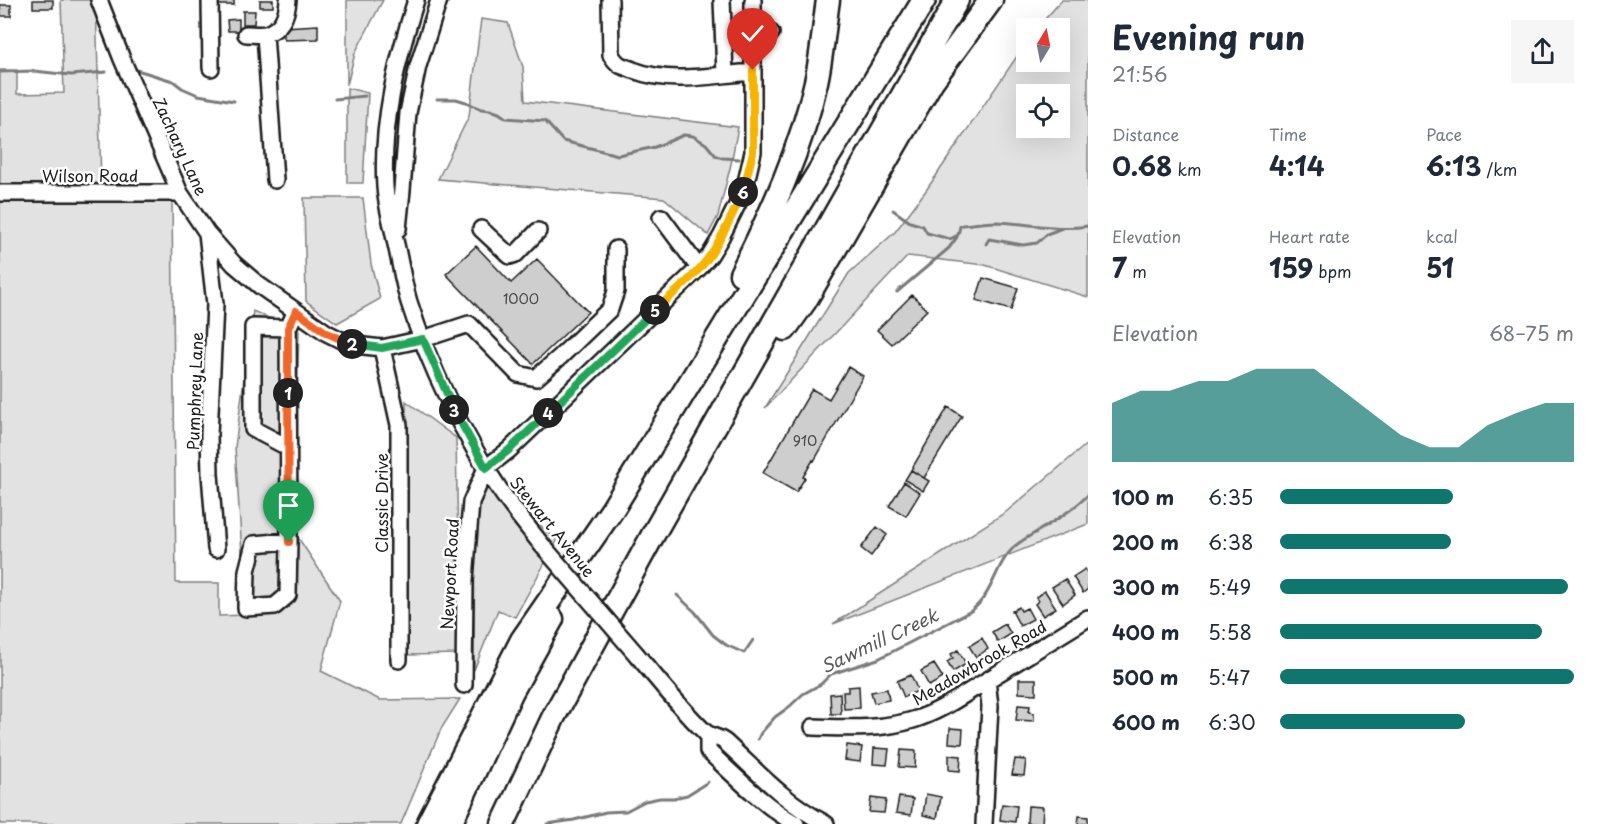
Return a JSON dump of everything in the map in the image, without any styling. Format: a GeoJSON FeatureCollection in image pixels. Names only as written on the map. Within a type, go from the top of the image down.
{"type":"FeatureCollection","features":[{"type":"Feature","properties":{"kind":"highway"},"geometry":{"type":"LineString","coordinates":[[814,0],[824,29]]}},
{"type":"Feature","properties":{"kind":"highway"},"geometry":{"type":"LineString","coordinates":[[677,403],[767,223],[792,162],[816,82],[828,0]]}},
{"type":"Feature","properties":{"kind":"highway"},"geometry":{"type":"LineString","coordinates":[[450,824],[511,693],[612,510],[924,0]]}},
{"type":"Feature","properties":{"kind":"highway"},"geometry":{"type":"LineString","coordinates":[[503,824],[554,716],[654,533],[957,0]]}},
{"type":"Feature","properties":{"kind":"highway"},"geometry":{"type":"LineString","coordinates":[[714,427],[805,301],[932,81],[991,0]]}},
{"type":"Feature","properties":{"kind":"highway"},"geometry":{"type":"LineString","coordinates":[[428,824],[522,640],[612,510]]}},
{"type":"Feature","properties":{"kind":"street","name":"Zachary Lane"},"geometry":{"type":"LineString","coordinates":[[99,0],[180,193],[207,233],[234,264],[260,286],[327,333],[341,340],[355,345],[382,348],[423,339],[469,324],[518,374],[536,378],[610,309],[616,291],[616,249]]}},
{"type":"Feature","properties":{"kind":"street"},"geometry":{"type":"LineString","coordinates":[[210,0],[211,68]]}},
{"type":"Feature","properties":{"kind":"street"},"geometry":{"type":"LineString","coordinates":[[246,34],[265,34],[279,25],[287,13],[288,0]]}},
{"type":"Feature","properties":{"kind":"street","name":"Stewart Avenue"},"geometry":{"type":"LineString","coordinates":[[416,0],[394,80],[386,133],[385,188],[409,300],[423,339],[458,418],[501,492],[541,544],[685,711],[708,734],[723,740],[778,793],[826,824]]}},
{"type":"Feature","properties":{"kind":"street","name":"Stewart Avenue"},"geometry":{"type":"LineString","coordinates":[[396,243],[408,113],[423,50],[439,0]]}},
{"type":"Feature","properties":{"kind":"street"},"geometry":{"type":"LineString","coordinates":[[610,0],[611,55],[620,65],[648,76],[666,79],[704,78],[753,72]]}},
{"type":"Feature","properties":{"kind":"street"},"geometry":{"type":"LineString","coordinates":[[722,0],[725,74]]}},
{"type":"Feature","properties":{"kind":"street"},"geometry":{"type":"LineString","coordinates":[[486,468],[509,450],[699,268],[721,237],[744,191],[753,152],[753,0]]}},
{"type":"Feature","properties":{"kind":"street"},"geometry":{"type":"LineString","coordinates":[[753,33],[771,33]]}},
{"type":"Feature","properties":{"kind":"street"},"geometry":{"type":"LineString","coordinates":[[265,34],[275,180]]}},
{"type":"Feature","properties":{"kind":"street","name":"Wilson Road"},"geometry":{"type":"LineString","coordinates":[[0,193],[180,193]]}},
{"type":"Feature","properties":{"kind":"street"},"geometry":{"type":"LineString","coordinates":[[661,217],[699,268]]}},
{"type":"Feature","properties":{"kind":"street"},"geometry":{"type":"LineString","coordinates":[[482,229],[510,256],[516,254],[538,231]]}},
{"type":"Feature","properties":{"kind":"street","name":"Pumphrey Lane"},"geometry":{"type":"LineString","coordinates":[[207,233],[215,304],[209,435],[216,549]]}},
{"type":"Feature","properties":{"kind":"street"},"geometry":{"type":"LineString","coordinates":[[289,541],[254,544],[247,571],[246,608],[275,606],[288,595],[289,541],[289,448],[288,328],[296,311]]}},
{"type":"Feature","properties":{"kind":"street"},"geometry":{"type":"LineString","coordinates":[[288,328],[253,327],[253,429],[289,448]]}},
{"type":"Feature","properties":{"kind":"street","name":"Classic Drive"},"geometry":{"type":"LineString","coordinates":[[382,348],[399,425],[399,660]]}},
{"type":"Feature","properties":{"kind":"street","name":"Newport Road"},"geometry":{"type":"LineString","coordinates":[[464,685],[465,580],[471,501],[486,468]]}},
{"type":"Feature","properties":{"kind":"street","name":"Meadowbrook Road"},"geometry":{"type":"LineString","coordinates":[[813,727],[861,728],[899,724],[913,720],[938,710],[1088,618]]}},
{"type":"Feature","properties":{"kind":"street"},"geometry":{"type":"LineString","coordinates":[[984,824],[990,706],[987,680]]}},
{"type":"Feature","properties":{"kind":"street","name":"Stewart Avenue"},"geometry":{"type":"LineString","coordinates":[[708,734],[708,751],[746,787],[796,824]]}},
{"type":"Feature","properties":{"kind":"shaded area"},"geometry":{"type":"Polygon","coordinates":[[[61,0],[96,0],[101,183],[0,185],[0,70],[17,70],[17,94],[64,93],[61,0]]]}},
{"type":"Feature","properties":{"kind":"shaded area"},"geometry":{"type":"Polygon","coordinates":[[[347,0],[383,0],[355,53],[347,85],[347,0]]]}},
{"type":"Feature","properties":{"kind":"shaded area"},"geometry":{"type":"Polygon","coordinates":[[[1062,0],[1088,0],[1088,297],[985,265],[908,256],[765,408],[849,273],[895,232],[1016,58],[1016,72],[1070,72],[1070,18],[1046,18],[1062,0]]]}},
{"type":"Feature","properties":{"kind":"shaded area"},"geometry":{"type":"Polygon","coordinates":[[[481,19],[508,23],[523,67],[525,101],[738,127],[718,216],[708,235],[664,198],[438,179],[469,116],[481,19]]]}},
{"type":"Feature","properties":{"kind":"shaded area"},"geometry":{"type":"Polygon","coordinates":[[[347,88],[368,93],[363,183],[347,183],[347,88]]]}},
{"type":"Feature","properties":{"kind":"shaded area"},"geometry":{"type":"Polygon","coordinates":[[[304,198],[363,198],[371,264],[380,299],[337,323],[306,301],[304,198]]]}},
{"type":"Feature","properties":{"kind":"shaded area"},"geometry":{"type":"Polygon","coordinates":[[[172,199],[176,583],[219,583],[219,616],[246,615],[235,447],[253,311],[299,331],[293,530],[340,601],[321,671],[380,700],[460,699],[441,729],[401,824],[0,824],[0,200],[172,199]]]}},
{"type":"Feature","properties":{"kind":"shaded area"},"geometry":{"type":"Polygon","coordinates":[[[406,401],[456,438],[460,654],[406,655],[406,401]]]}},
{"type":"Feature","properties":{"kind":"shaded area"},"geometry":{"type":"Polygon","coordinates":[[[1088,443],[1088,524],[833,624],[1006,512],[1088,443]]]}},
{"type":"Feature","properties":{"kind":"shaded area"},"geometry":{"type":"Polygon","coordinates":[[[475,464],[557,541],[515,617],[498,610],[474,670],[475,464]]]}},
{"type":"Feature","properties":{"kind":"building"},"geometry":{"type":"Polygon","coordinates":[[[33,0],[53,0],[53,8],[33,8],[33,0]]]}},
{"type":"Feature","properties":{"kind":"building"},"geometry":{"type":"Polygon","coordinates":[[[216,0],[234,0],[234,5],[216,5],[216,0]]]}},
{"type":"Feature","properties":{"kind":"building"},"geometry":{"type":"Polygon","coordinates":[[[260,0],[273,0],[273,7],[260,7],[260,0]]]}},
{"type":"Feature","properties":{"kind":"building"},"geometry":{"type":"Polygon","coordinates":[[[0,5],[11,5],[11,16],[1,16],[0,5]]]}},
{"type":"Feature","properties":{"kind":"building"},"geometry":{"type":"Polygon","coordinates":[[[243,11],[255,11],[254,24],[243,24],[243,11]]]}},
{"type":"Feature","properties":{"kind":"building"},"geometry":{"type":"Polygon","coordinates":[[[239,19],[239,31],[228,31],[227,20],[239,19]]]}},
{"type":"Feature","properties":{"kind":"building"},"geometry":{"type":"Polygon","coordinates":[[[318,25],[318,39],[284,40],[284,27],[318,25]]]}},
{"type":"Feature","properties":{"kind":"building"},"geometry":{"type":"Polygon","coordinates":[[[476,246],[511,283],[537,259],[588,312],[533,364],[446,274],[476,246]]]}},
{"type":"Feature","properties":{"kind":"building"},"geometry":{"type":"Polygon","coordinates":[[[983,278],[1018,288],[1011,310],[976,300],[983,278]]]}},
{"type":"Feature","properties":{"kind":"building"},"geometry":{"type":"Polygon","coordinates":[[[912,295],[927,310],[892,344],[877,330],[912,295]]]}},
{"type":"Feature","properties":{"kind":"building"},"geometry":{"type":"Polygon","coordinates":[[[848,367],[863,376],[796,492],[763,473],[812,389],[829,399],[848,367]]]}},
{"type":"Feature","properties":{"kind":"building"},"geometry":{"type":"Polygon","coordinates":[[[948,407],[962,416],[924,478],[911,470],[948,407]]]}},
{"type":"Feature","properties":{"kind":"building"},"geometry":{"type":"Polygon","coordinates":[[[911,470],[929,481],[923,491],[905,480],[911,470]]]}},
{"type":"Feature","properties":{"kind":"building"},"geometry":{"type":"Polygon","coordinates":[[[904,482],[920,493],[906,516],[889,506],[904,482]]]}},
{"type":"Feature","properties":{"kind":"building"},"geometry":{"type":"Polygon","coordinates":[[[877,527],[887,535],[871,556],[861,548],[877,527]]]}},
{"type":"Feature","properties":{"kind":"building"},"geometry":{"type":"Polygon","coordinates":[[[1085,569],[1088,573],[1088,589],[1083,593],[1073,577],[1085,569]]]}},
{"type":"Feature","properties":{"kind":"building"},"geometry":{"type":"Polygon","coordinates":[[[1065,579],[1075,595],[1063,604],[1052,587],[1065,579]]]}},
{"type":"Feature","properties":{"kind":"building"},"geometry":{"type":"Polygon","coordinates":[[[1045,591],[1056,608],[1043,616],[1035,604],[1038,601],[1036,597],[1045,591]]]}},
{"type":"Feature","properties":{"kind":"building"},"geometry":{"type":"Polygon","coordinates":[[[1019,607],[1021,611],[1027,608],[1033,619],[1020,626],[1012,611],[1019,607]]]}},
{"type":"Feature","properties":{"kind":"building"},"geometry":{"type":"Polygon","coordinates":[[[1005,624],[1011,634],[998,642],[992,632],[1005,624]]]}},
{"type":"Feature","properties":{"kind":"building"},"geometry":{"type":"Polygon","coordinates":[[[982,638],[988,649],[976,657],[969,646],[982,638]]]}},
{"type":"Feature","properties":{"kind":"building"},"geometry":{"type":"Polygon","coordinates":[[[958,650],[966,664],[953,672],[947,662],[953,658],[951,654],[958,650]]]}},
{"type":"Feature","properties":{"kind":"building"},"geometry":{"type":"Polygon","coordinates":[[[934,664],[943,678],[929,686],[921,671],[934,664]]]}},
{"type":"Feature","properties":{"kind":"building"},"geometry":{"type":"Polygon","coordinates":[[[911,675],[918,691],[904,697],[897,681],[911,675]]]}},
{"type":"Feature","properties":{"kind":"building"},"geometry":{"type":"Polygon","coordinates":[[[1019,679],[1036,679],[1036,694],[1019,693],[1019,679]]]}},
{"type":"Feature","properties":{"kind":"building"},"geometry":{"type":"Polygon","coordinates":[[[859,686],[860,708],[844,709],[843,692],[848,692],[848,687],[859,686]]]}},
{"type":"Feature","properties":{"kind":"building"},"geometry":{"type":"Polygon","coordinates":[[[887,689],[889,700],[874,703],[871,692],[887,689]]]}},
{"type":"Feature","properties":{"kind":"building"},"geometry":{"type":"Polygon","coordinates":[[[840,693],[841,714],[831,714],[830,694],[840,693]]]}},
{"type":"Feature","properties":{"kind":"building"},"geometry":{"type":"Polygon","coordinates":[[[1018,705],[1030,706],[1029,712],[1034,713],[1034,721],[1016,720],[1018,705]]]}},
{"type":"Feature","properties":{"kind":"building"},"geometry":{"type":"Polygon","coordinates":[[[950,728],[963,729],[962,744],[949,743],[950,728]]]}},
{"type":"Feature","properties":{"kind":"building"},"geometry":{"type":"Polygon","coordinates":[[[847,745],[862,747],[860,762],[845,760],[847,745]]]}},
{"type":"Feature","properties":{"kind":"building"},"geometry":{"type":"Polygon","coordinates":[[[874,748],[889,749],[887,765],[873,764],[874,748]]]}},
{"type":"Feature","properties":{"kind":"building"},"geometry":{"type":"Polygon","coordinates":[[[901,750],[916,751],[915,768],[899,767],[901,750]]]}},
{"type":"Feature","properties":{"kind":"building"},"geometry":{"type":"Polygon","coordinates":[[[949,755],[961,756],[960,771],[949,770],[949,755]]]}},
{"type":"Feature","properties":{"kind":"building"},"geometry":{"type":"Polygon","coordinates":[[[1015,759],[1026,760],[1024,776],[1012,775],[1015,759]]]}},
{"type":"Feature","properties":{"kind":"building"},"geometry":{"type":"Polygon","coordinates":[[[926,794],[941,797],[937,818],[923,815],[926,794]]]}},
{"type":"Feature","properties":{"kind":"building"},"geometry":{"type":"Polygon","coordinates":[[[899,797],[913,799],[911,815],[896,813],[899,797]]]}},
{"type":"Feature","properties":{"kind":"building"},"geometry":{"type":"Polygon","coordinates":[[[871,798],[886,800],[884,813],[869,812],[871,798]]]}},
{"type":"Feature","properties":{"kind":"building"},"geometry":{"type":"Polygon","coordinates":[[[1002,804],[1017,806],[1015,822],[1000,820],[1002,804]]]}},
{"type":"Feature","properties":{"kind":"building"},"geometry":{"type":"Polygon","coordinates":[[[1028,806],[1043,807],[1042,824],[1027,823],[1028,806]]]}},
{"type":"Feature","properties":{"kind":"building"},"geometry":{"type":"Polygon","coordinates":[[[1079,816],[1088,817],[1088,824],[1078,824],[1079,816]]]}},
{"type":"Feature","properties":{"kind":"waterway"},"geometry":{"type":"LineString","coordinates":[[137,70],[173,81],[198,95],[234,101]]}},
{"type":"Feature","properties":{"kind":"waterway"},"geometry":{"type":"LineString","coordinates":[[0,72],[34,71],[71,75],[106,72]]}},
{"type":"Feature","properties":{"kind":"waterway"},"geometry":{"type":"LineString","coordinates":[[335,99],[365,96]]}},
{"type":"Feature","properties":{"kind":"waterway"},"geometry":{"type":"LineString","coordinates":[[437,99],[456,99],[499,113],[506,118],[545,121],[563,141],[618,155],[655,147],[684,135],[693,136],[706,144],[716,156],[739,159]]}},
{"type":"Feature","properties":{"kind":"waterway"},"geometry":{"type":"LineString","coordinates":[[893,210],[910,222],[923,226],[927,233],[950,239],[958,235],[960,226],[984,223],[1065,228],[1088,226]]}},
{"type":"Feature","properties":{"kind":"waterway"},"geometry":{"type":"LineString","coordinates":[[986,244],[989,239],[1023,245],[1037,243],[1047,234],[1062,228]]}},
{"type":"Feature","properties":{"kind":"waterway"},"geometry":{"type":"LineString","coordinates":[[897,292],[949,248],[957,237]]}},
{"type":"Feature","properties":{"kind":"waterway","name":"Sawmill Creek"},"geometry":{"type":"LineString","coordinates":[[758,739],[775,717],[803,694],[821,684],[831,674],[878,659],[971,611],[985,596],[1003,562],[1015,546],[1063,516],[1088,495]]}},
{"type":"Feature","properties":{"kind":"waterway"},"geometry":{"type":"LineString","coordinates":[[677,595],[695,612],[713,635],[726,645],[744,653],[753,640]]}},
{"type":"Feature","properties":{"kind":"waterway","name":"Sawmill Creek"},"geometry":{"type":"LineString","coordinates":[[547,824],[606,812],[626,811],[645,801],[687,795],[708,782]]}},
{"type":"Feature","properties":{"kind":"route"},"geometry":{"type":"LineString","coordinates":[[289,542],[288,328],[296,311],[327,333],[355,345],[382,348],[423,339],[454,410],[486,468],[509,450],[710,255],[744,191],[753,152],[753,70]]}}]}
